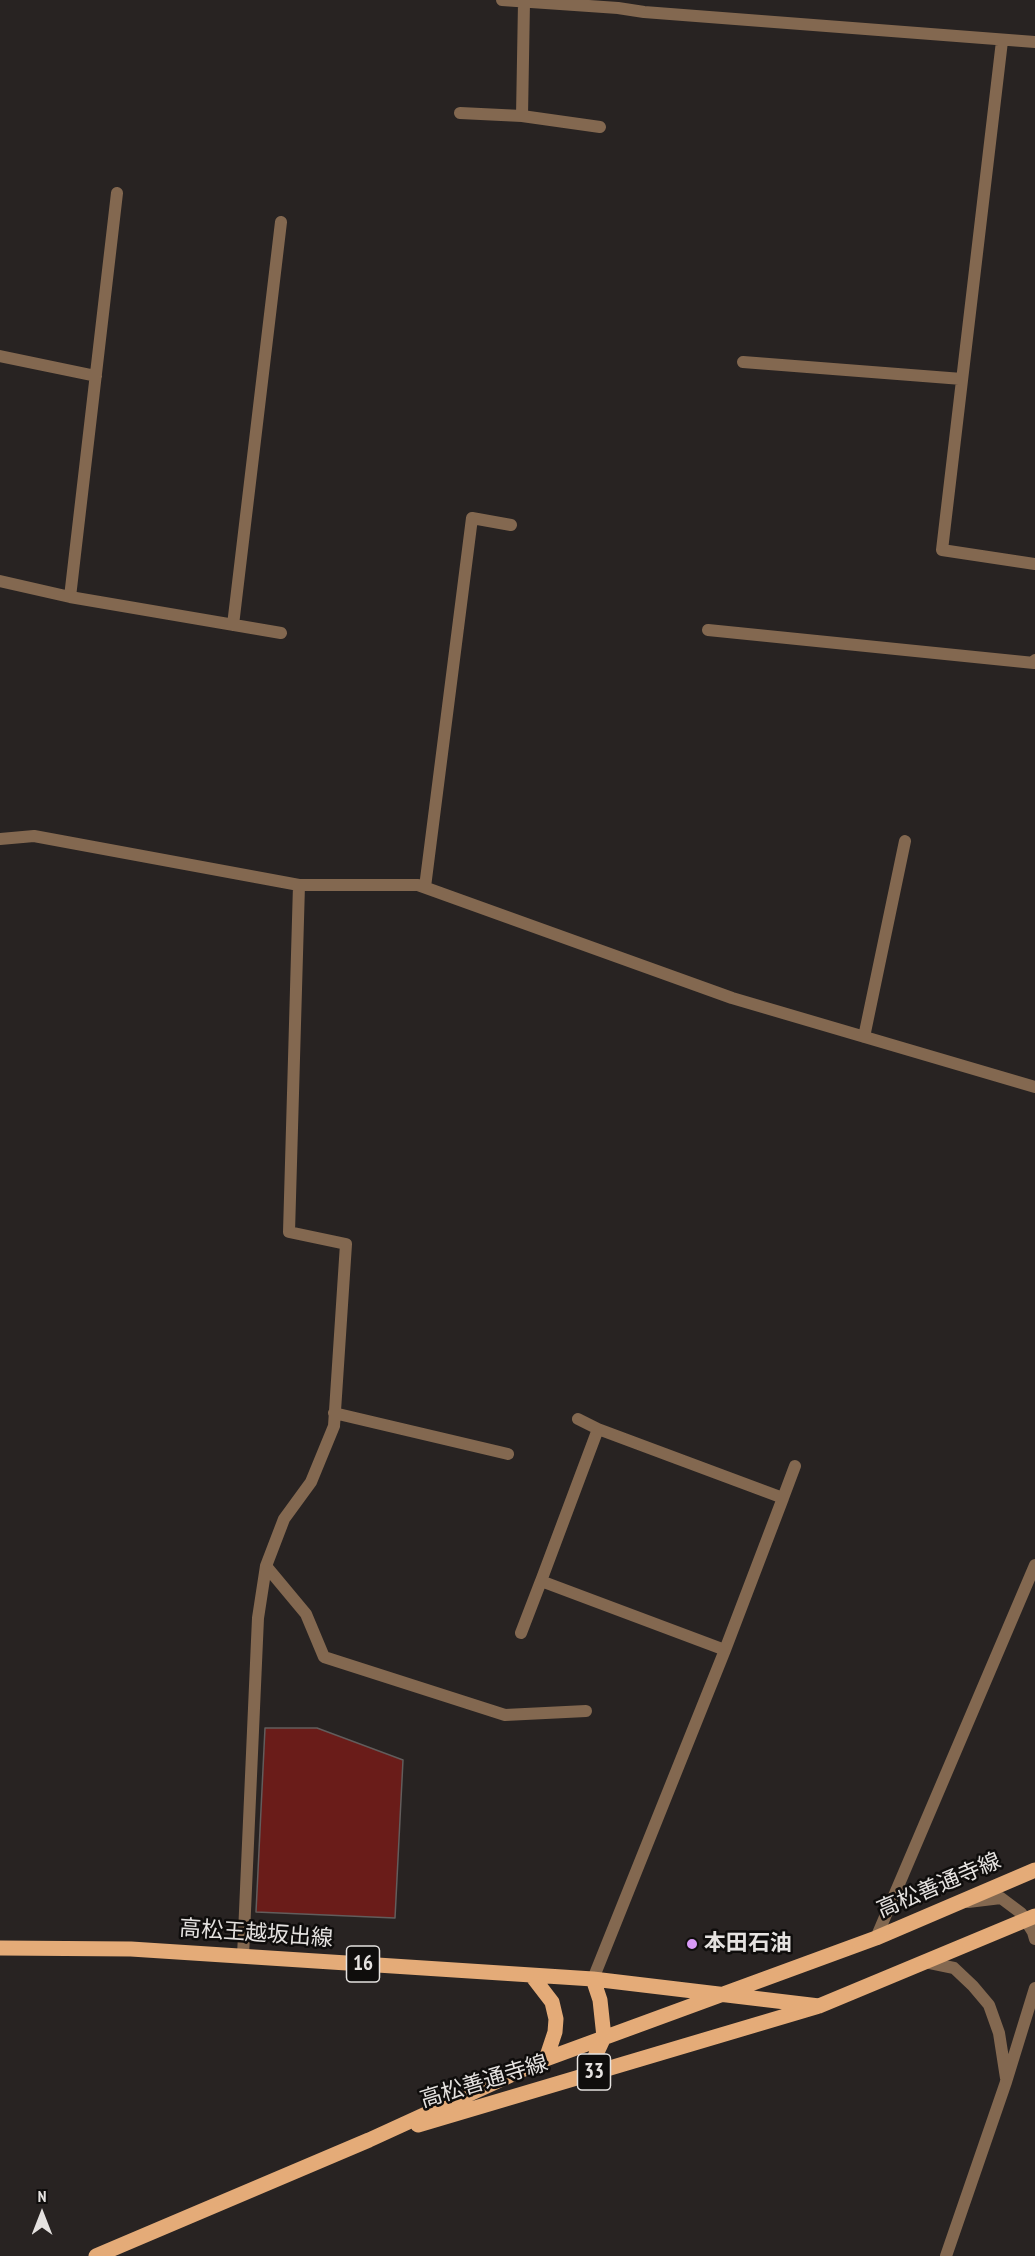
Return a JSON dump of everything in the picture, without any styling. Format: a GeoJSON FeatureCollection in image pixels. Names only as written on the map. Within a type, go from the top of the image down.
{"type":"FeatureCollection","features":[{"type":"Feature","properties":{"kind":"main road","name":"高松善通寺線"},"geometry":{"type":"LineString","coordinates":[[96,2256],[369,2140],[546,2058],[876,1938],[1035,1870]]}},
{"type":"Feature","properties":{"kind":"main road","name":"高松善通寺線"},"geometry":{"type":"LineString","coordinates":[[369,2140],[819,2006],[1030,1918]]}},
{"type":"Feature","properties":{"kind":"main road","name":"高松王越坂出線"},"geometry":{"type":"LineString","coordinates":[[0,1948],[131,1949],[243,1956],[593,1979],[724,1994]]}},
{"type":"Feature","properties":{"kind":"main road"},"geometry":{"type":"LineString","coordinates":[[532,1976],[552,2002],[556,2019],[555,2032],[546,2058]]}},
{"type":"Feature","properties":{"kind":"main road"},"geometry":{"type":"LineString","coordinates":[[587,2074],[604,2037],[600,2000],[593,1979]]}},
{"type":"Feature","properties":{"kind":"main road","name":"高松善通寺線"},"geometry":{"type":"LineString","coordinates":[[724,1994],[819,2006]]}},
{"type":"Feature","properties":{"kind":"street"},"geometry":{"type":"LineString","coordinates":[[502,0],[618,8],[643,6],[1002,41],[1035,42]]}},
{"type":"Feature","properties":{"kind":"street"},"geometry":{"type":"LineString","coordinates":[[522,116],[524,2]]}},
{"type":"Feature","properties":{"kind":"street"},"geometry":{"type":"LineString","coordinates":[[1002,41],[942,550],[1035,564]]}},
{"type":"Feature","properties":{"kind":"street"},"geometry":{"type":"LineString","coordinates":[[460,113],[522,116],[600,127]]}},
{"type":"Feature","properties":{"kind":"street"},"geometry":{"type":"LineString","coordinates":[[70,597],[117,193]]}},
{"type":"Feature","properties":{"kind":"street"},"geometry":{"type":"LineString","coordinates":[[233,625],[281,222]]}},
{"type":"Feature","properties":{"kind":"street"},"geometry":{"type":"LineString","coordinates":[[0,356],[96,376]]}},
{"type":"Feature","properties":{"kind":"street"},"geometry":{"type":"LineString","coordinates":[[743,363],[962,379]]}},
{"type":"Feature","properties":{"kind":"street"},"geometry":{"type":"LineString","coordinates":[[425,887],[472,519],[511,525]]}},
{"type":"Feature","properties":{"kind":"street"},"geometry":{"type":"LineString","coordinates":[[0,581],[70,597],[281,633]]}},
{"type":"Feature","properties":{"kind":"street"},"geometry":{"type":"LineString","coordinates":[[708,630],[1034,663],[1035,660]]}},
{"type":"Feature","properties":{"kind":"street"},"geometry":{"type":"LineString","coordinates":[[0,839],[34,836],[298,885],[418,885],[732,998],[1035,1087]]}},
{"type":"Feature","properties":{"kind":"street"},"geometry":{"type":"LineString","coordinates":[[864,1037],[905,841]]}},
{"type":"Feature","properties":{"kind":"street"},"geometry":{"type":"LineString","coordinates":[[243,1956],[258,1618],[266,1566],[284,1518],[311,1482],[334,1426],[346,1244],[289,1232],[298,885]]}},
{"type":"Feature","properties":{"kind":"street"},"geometry":{"type":"LineString","coordinates":[[334,1413],[508,1454]]}},
{"type":"Feature","properties":{"kind":"street"},"geometry":{"type":"LineString","coordinates":[[578,1419],[598,1429],[783,1498]]}},
{"type":"Feature","properties":{"kind":"street"},"geometry":{"type":"LineString","coordinates":[[520,1633],[598,1429]]}},
{"type":"Feature","properties":{"kind":"street"},"geometry":{"type":"LineString","coordinates":[[593,1979],[725,1650],[795,1466]]}},
{"type":"Feature","properties":{"kind":"street"},"geometry":{"type":"LineString","coordinates":[[876,1938],[1035,1565]]}},
{"type":"Feature","properties":{"kind":"street"},"geometry":{"type":"LineString","coordinates":[[266,1566],[306,1614],[324,1657],[505,1715],[586,1711]]}},
{"type":"Feature","properties":{"kind":"street"},"geometry":{"type":"LineString","coordinates":[[541,1581],[725,1650]]}},
{"type":"Feature","properties":{"kind":"street"},"geometry":{"type":"LineString","coordinates":[[955,1904],[1001,1898],[1030,1918],[1035,1939]]}},
{"type":"Feature","properties":{"kind":"street"},"geometry":{"type":"LineString","coordinates":[[925,1962],[954,1968],[989,2005],[999,2033],[1006,2082]]}},
{"type":"Feature","properties":{"kind":"street"},"geometry":{"type":"LineString","coordinates":[[946,2256],[1006,2082],[1029,2023],[1035,1988]]}},
{"type":"Feature","properties":{"kind":"building"},"geometry":{"type":"Polygon","coordinates":[[[265,1728],[317,1728],[403,1760],[395,1918],[256,1912],[265,1728]]]}},
{"type":"Feature","properties":{"kind":"place","name":"本田石油"},"geometry":{"type":"Point","coordinates":[692,1944]}}]}
